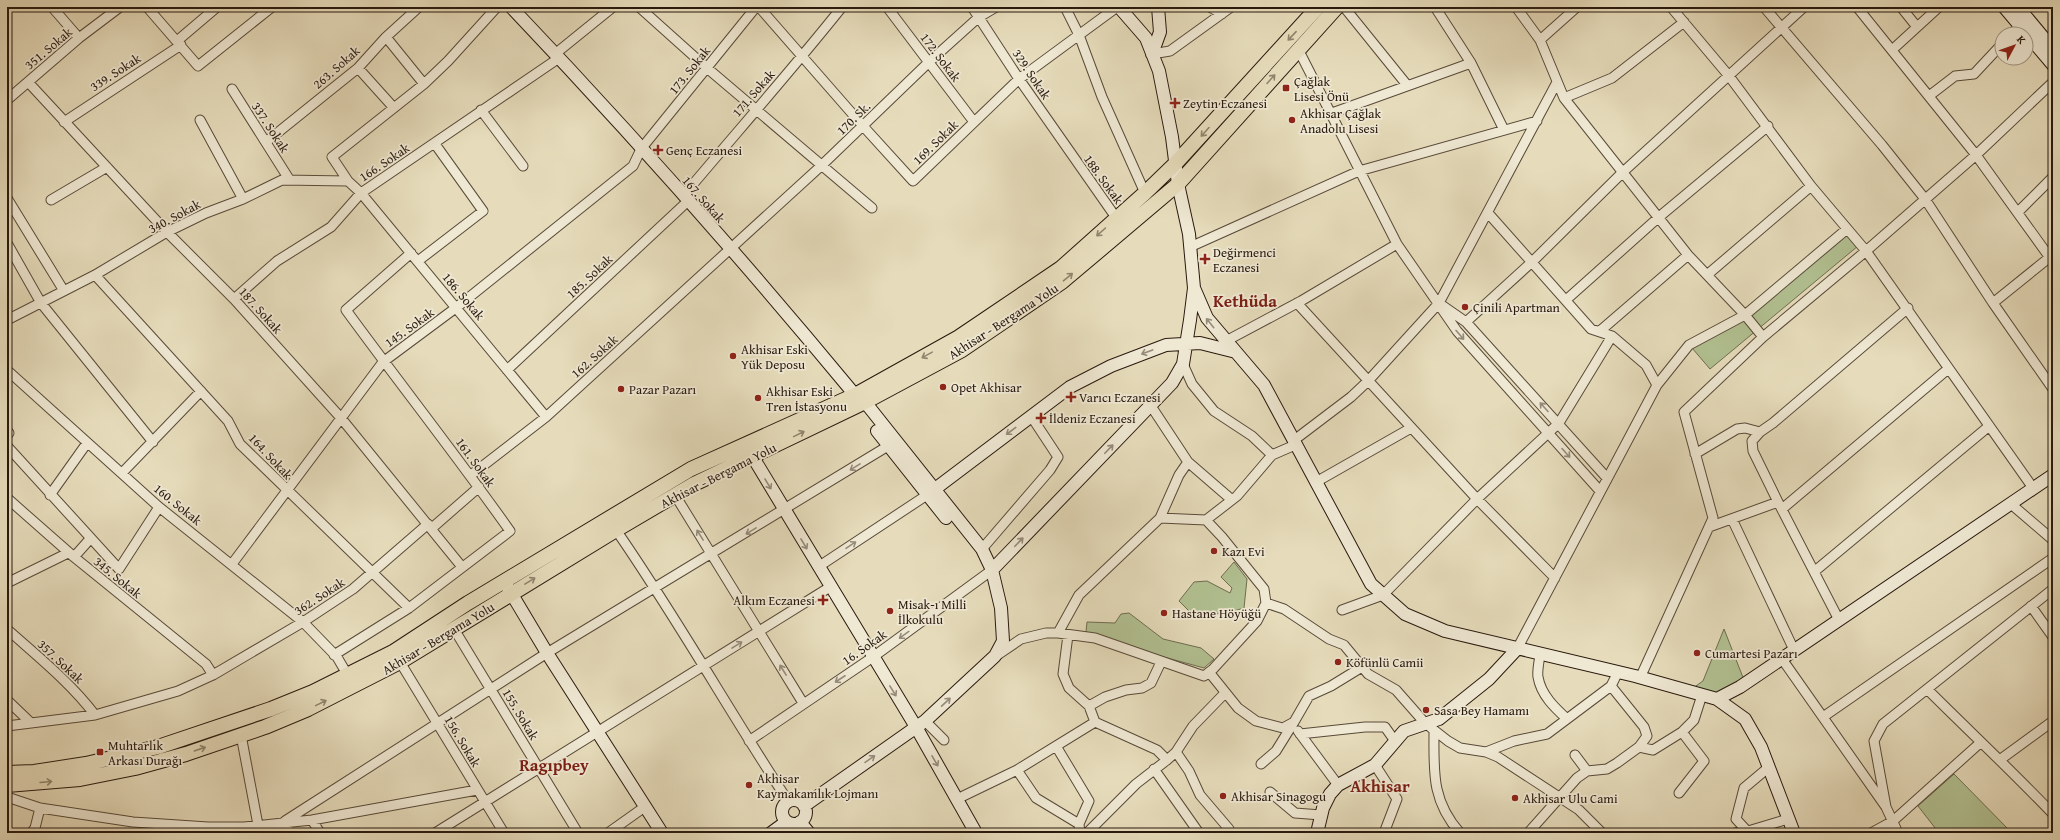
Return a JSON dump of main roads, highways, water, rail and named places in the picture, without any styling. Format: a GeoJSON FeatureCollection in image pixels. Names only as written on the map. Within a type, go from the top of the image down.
{"type":"FeatureCollection","features":[{"type":"Feature","properties":{"kind":"main road","name":"Akhisar - Bergama Yolu"},"geometry":{"type":"LineString","coordinates":[[860,401],[959,337],[1061,268],[1145,193],[1175,164],[1318,7]]}},
{"type":"Feature","properties":{"kind":"main road","name":"Akhisar - Bergama Yolu"},"geometry":{"type":"LineString","coordinates":[[7,773],[34,772],[86,764],[158,747],[271,709],[313,692],[393,652],[504,581],[691,469],[749,450],[860,401],[962,350],[1062,282],[1178,184],[1298,48],[1337,7]]}},
{"type":"Feature","properties":{"kind":"main road","name":"Akhisar - Bergama Yolu"},"geometry":{"type":"LineString","coordinates":[[7,785],[80,779],[135,768],[186,754],[241,735],[308,709],[400,662],[511,593],[749,450]]}},
{"type":"Feature","properties":{"kind":"place","name":"Çağlak Lisesi Önü"},"geometry":{"type":"Point","coordinates":[1286,88]}},
{"type":"Feature","properties":{"kind":"place","name":"Zeytin Eczanesi"},"geometry":{"type":"Point","coordinates":[1175,103]}},
{"type":"Feature","properties":{"kind":"place","name":"Akhisar Çağlak Anadolu Lisesi"},"geometry":{"type":"Point","coordinates":[1292,120]}},
{"type":"Feature","properties":{"kind":"place","name":"Genç Eczanesi"},"geometry":{"type":"Point","coordinates":[658,150]}},
{"type":"Feature","properties":{"kind":"place","name":"Değirmenci Eczanesi"},"geometry":{"type":"Point","coordinates":[1205,259]}},
{"type":"Feature","properties":{"kind":"place","name":"Çinili Apartman"},"geometry":{"type":"Point","coordinates":[1465,307]}},
{"type":"Feature","properties":{"kind":"place","name":"Akhisar Eski Yük Deposu"},"geometry":{"type":"Point","coordinates":[733,356]}},
{"type":"Feature","properties":{"kind":"place","name":"Opet Akhisar"},"geometry":{"type":"Point","coordinates":[943,387]}},
{"type":"Feature","properties":{"kind":"place","name":"Pazar Pazarı"},"geometry":{"type":"Point","coordinates":[621,389]}},
{"type":"Feature","properties":{"kind":"place","name":"Varıcı Eczanesi"},"geometry":{"type":"Point","coordinates":[1071,397]}},
{"type":"Feature","properties":{"kind":"place","name":"Akhisar Eski Tren İstasyonu"},"geometry":{"type":"Point","coordinates":[758,398]}},
{"type":"Feature","properties":{"kind":"place","name":"İldeniz Eczanesi"},"geometry":{"type":"Point","coordinates":[1041,418]}},
{"type":"Feature","properties":{"kind":"place","name":"Kazı Evi"},"geometry":{"type":"Point","coordinates":[1214,551]}},
{"type":"Feature","properties":{"kind":"place","name":"Alkım Eczanesi"},"geometry":{"type":"Point","coordinates":[823,600]}},
{"type":"Feature","properties":{"kind":"place","name":"Misak-ı Milli İlkokulu"},"geometry":{"type":"Point","coordinates":[890,611]}},
{"type":"Feature","properties":{"kind":"place","name":"Hastane Höyüğü"},"geometry":{"type":"Point","coordinates":[1164,613]}},
{"type":"Feature","properties":{"kind":"place","name":"Cumartesi Pazarı"},"geometry":{"type":"Point","coordinates":[1697,653]}},
{"type":"Feature","properties":{"kind":"place","name":"Köfünlü Camii"},"geometry":{"type":"Point","coordinates":[1338,662]}},
{"type":"Feature","properties":{"kind":"place","name":"Sasa Bey Hamamı"},"geometry":{"type":"Point","coordinates":[1426,710]}},
{"type":"Feature","properties":{"kind":"place","name":"Muhtarlık Arkası Durağı"},"geometry":{"type":"Point","coordinates":[100,752]}},
{"type":"Feature","properties":{"kind":"place","name":"Akhisar Kaymakamlık Lojmanı"},"geometry":{"type":"Point","coordinates":[749,785]}},
{"type":"Feature","properties":{"kind":"place","name":"Akhisar Sinagogu"},"geometry":{"type":"Point","coordinates":[1223,796]}},
{"type":"Feature","properties":{"kind":"place","name":"Akhisar Ulu Cami"},"geometry":{"type":"Point","coordinates":[1515,798]}},
{"type":"Feature","properties":{"kind":"district","name":"Kethüda"},"geometry":{"type":"Point","coordinates":[1245,301]}},
{"type":"Feature","properties":{"kind":"district","name":"Ragıpbey"},"geometry":{"type":"Point","coordinates":[554,765]}},
{"type":"Feature","properties":{"kind":"district","name":"Akhisar"},"geometry":{"type":"Point","coordinates":[1380,786]}}]}
